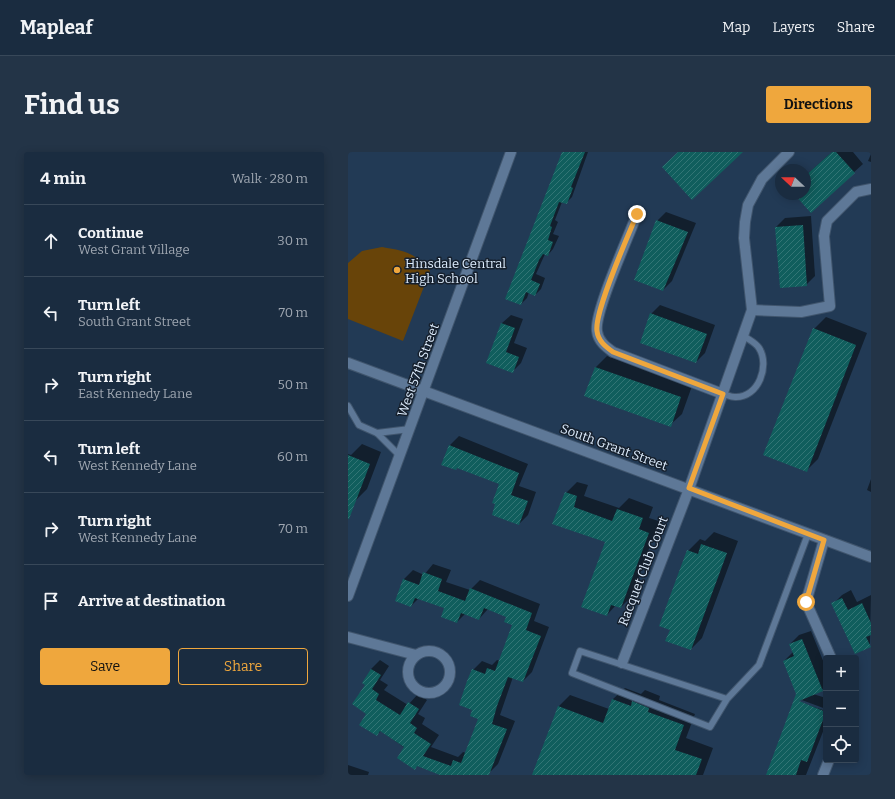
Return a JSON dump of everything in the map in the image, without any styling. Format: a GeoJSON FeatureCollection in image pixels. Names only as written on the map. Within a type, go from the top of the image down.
{"type":"FeatureCollection","features":[{"type":"Feature","properties":{"kind":"street","name":"West 57th Street"},"geometry":{"type":"LineString","coordinates":[[348,596],[511,152]]}},
{"type":"Feature","properties":{"kind":"street"},"geometry":{"type":"LineString","coordinates":[[789,152],[762,179],[748,205],[744,222],[744,238],[752,310],[801,312],[830,306],[824,236],[828,221],[856,192],[871,189]]}},
{"type":"Feature","properties":{"kind":"street"},"geometry":{"type":"LineString","coordinates":[[637,214],[599,312],[597,331],[601,343],[613,352],[723,394]]}},
{"type":"Feature","properties":{"kind":"street","name":"Racquet Club Court"},"geometry":{"type":"LineString","coordinates":[[622,664],[689,488],[752,310]]}},
{"type":"Feature","properties":{"kind":"street","name":"South Grant Street"},"geometry":{"type":"LineString","coordinates":[[348,364],[689,488],[871,557]]}},
{"type":"Feature","properties":{"kind":"street"},"geometry":{"type":"LineString","coordinates":[[824,540],[806,602],[830,655]]}},
{"type":"Feature","properties":{"kind":"street"},"geometry":{"type":"LineString","coordinates":[[348,637],[416,655],[426,651],[437,652],[446,659],[450,669],[449,680],[442,689],[432,694],[421,692],[412,686],[408,675],[409,664],[416,655]]}},
{"type":"Feature","properties":{"kind":"street"},"geometry":{"type":"LineString","coordinates":[[823,775],[828,763]]}},
{"type":"Feature","properties":{"kind":"lane"},"geometry":{"type":"LineString","coordinates":[[723,394],[736,397],[746,394],[761,378],[763,359],[759,348],[744,336]]}},
{"type":"Feature","properties":{"kind":"lane"},"geometry":{"type":"LineString","coordinates":[[348,406],[359,425],[377,433],[400,456]]}},
{"type":"Feature","properties":{"kind":"lane"},"geometry":{"type":"LineString","coordinates":[[377,433],[410,429]]}},
{"type":"Feature","properties":{"kind":"lane"},"geometry":{"type":"LineString","coordinates":[[727,699],[580,651],[572,673],[710,728],[727,699],[759,665],[808,534]]}},
{"type":"Feature","properties":{"kind":"shaded area"},"geometry":{"type":"Polygon","coordinates":[[[382,247],[409,253],[430,271],[403,341],[348,319],[348,263],[362,251],[382,247]]]}},
{"type":"Feature","properties":{"kind":"building"},"geometry":{"type":"Polygon","coordinates":[[[562,152],[585,152],[571,187],[573,188],[567,204],[559,202],[550,226],[552,227],[548,240],[553,242],[548,256],[543,254],[531,280],[540,284],[535,296],[526,292],[521,305],[505,299],[562,152]]]}},
{"type":"Feature","properties":{"kind":"building"},"geometry":{"type":"Polygon","coordinates":[[[678,152],[743,152],[692,200],[662,167],[678,152]]]}},
{"type":"Feature","properties":{"kind":"building"},"geometry":{"type":"Polygon","coordinates":[[[832,152],[836,152],[855,173],[811,213],[799,200],[811,200],[811,171],[832,152]]]}},
{"type":"Feature","properties":{"kind":"building"},"geometry":{"type":"Polygon","coordinates":[[[656,220],[688,232],[663,291],[634,280],[656,220]]]}},
{"type":"Feature","properties":{"kind":"building"},"geometry":{"type":"Polygon","coordinates":[[[803,225],[807,286],[780,288],[775,227],[803,225]]]}},
{"type":"Feature","properties":{"kind":"building"},"geometry":{"type":"Polygon","coordinates":[[[650,313],[707,334],[696,363],[640,343],[650,313]]]}},
{"type":"Feature","properties":{"kind":"building"},"geometry":{"type":"Polygon","coordinates":[[[501,323],[515,328],[506,352],[519,357],[513,373],[486,363],[501,323]]]}},
{"type":"Feature","properties":{"kind":"building"},"geometry":{"type":"Polygon","coordinates":[[[813,328],[856,345],[807,472],[763,455],[813,328]]]}},
{"type":"Feature","properties":{"kind":"building"},"geometry":{"type":"Polygon","coordinates":[[[595,367],[681,397],[671,427],[584,396],[595,367]]]}},
{"type":"Feature","properties":{"kind":"building"},"geometry":{"type":"Polygon","coordinates":[[[449,445],[519,473],[511,495],[528,501],[519,525],[492,515],[495,504],[492,503],[499,484],[457,468],[456,470],[441,465],[449,445]]]}},
{"type":"Feature","properties":{"kind":"building"},"geometry":{"type":"Polygon","coordinates":[[[348,455],[370,464],[349,519],[348,519],[348,455]]]}},
{"type":"Feature","properties":{"kind":"building"},"geometry":{"type":"Polygon","coordinates":[[[565,492],[577,496],[574,507],[612,521],[617,509],[643,518],[639,529],[649,533],[621,608],[611,605],[607,616],[581,607],[605,542],[552,524],[565,492]]]}},
{"type":"Feature","properties":{"kind":"building"},"geometry":{"type":"Polygon","coordinates":[[[701,544],[727,553],[691,650],[665,641],[670,630],[659,626],[687,550],[698,554],[701,544]]]}},
{"type":"Feature","properties":{"kind":"building"},"geometry":{"type":"Polygon","coordinates":[[[423,572],[442,579],[438,591],[465,601],[470,588],[532,613],[526,630],[541,636],[523,682],[508,677],[497,706],[492,724],[507,729],[489,775],[440,775],[417,766],[415,770],[397,758],[404,747],[380,731],[377,736],[359,725],[366,714],[352,704],[365,685],[362,683],[371,669],[381,675],[372,689],[379,694],[376,700],[400,715],[408,702],[419,709],[410,723],[417,728],[414,733],[431,744],[423,756],[451,766],[453,760],[461,763],[478,719],[470,716],[472,710],[459,705],[467,681],[472,669],[485,674],[487,668],[495,671],[512,625],[504,622],[506,617],[484,608],[479,620],[461,613],[457,623],[441,617],[444,608],[415,598],[411,607],[395,601],[403,579],[419,585],[423,572]]]}},
{"type":"Feature","properties":{"kind":"building"},"geometry":{"type":"Polygon","coordinates":[[[842,598],[848,610],[862,603],[871,623],[871,635],[866,637],[871,647],[855,654],[831,603],[842,598]]]}},
{"type":"Feature","properties":{"kind":"building"},"geometry":{"type":"Polygon","coordinates":[[[802,639],[823,691],[799,701],[823,711],[823,720],[807,762],[801,760],[796,775],[766,775],[796,694],[783,661],[794,656],[789,644],[802,639]]]}},
{"type":"Feature","properties":{"kind":"building"},"geometry":{"type":"Polygon","coordinates":[[[612,699],[631,706],[632,701],[649,708],[648,712],[684,725],[675,750],[702,759],[696,775],[532,775],[558,706],[603,723],[612,699]]]}},
{"type":"Feature","properties":{"kind":"place","name":"Hinsdale Central High School"},"geometry":{"type":"Point","coordinates":[397,270]}},
{"type":"Feature","properties":{"kind":"route"},"geometry":{"type":"LineString","coordinates":[[637,214],[599,312],[597,331],[601,343],[613,352],[723,394],[689,488],[824,540],[806,602]]}}]}
